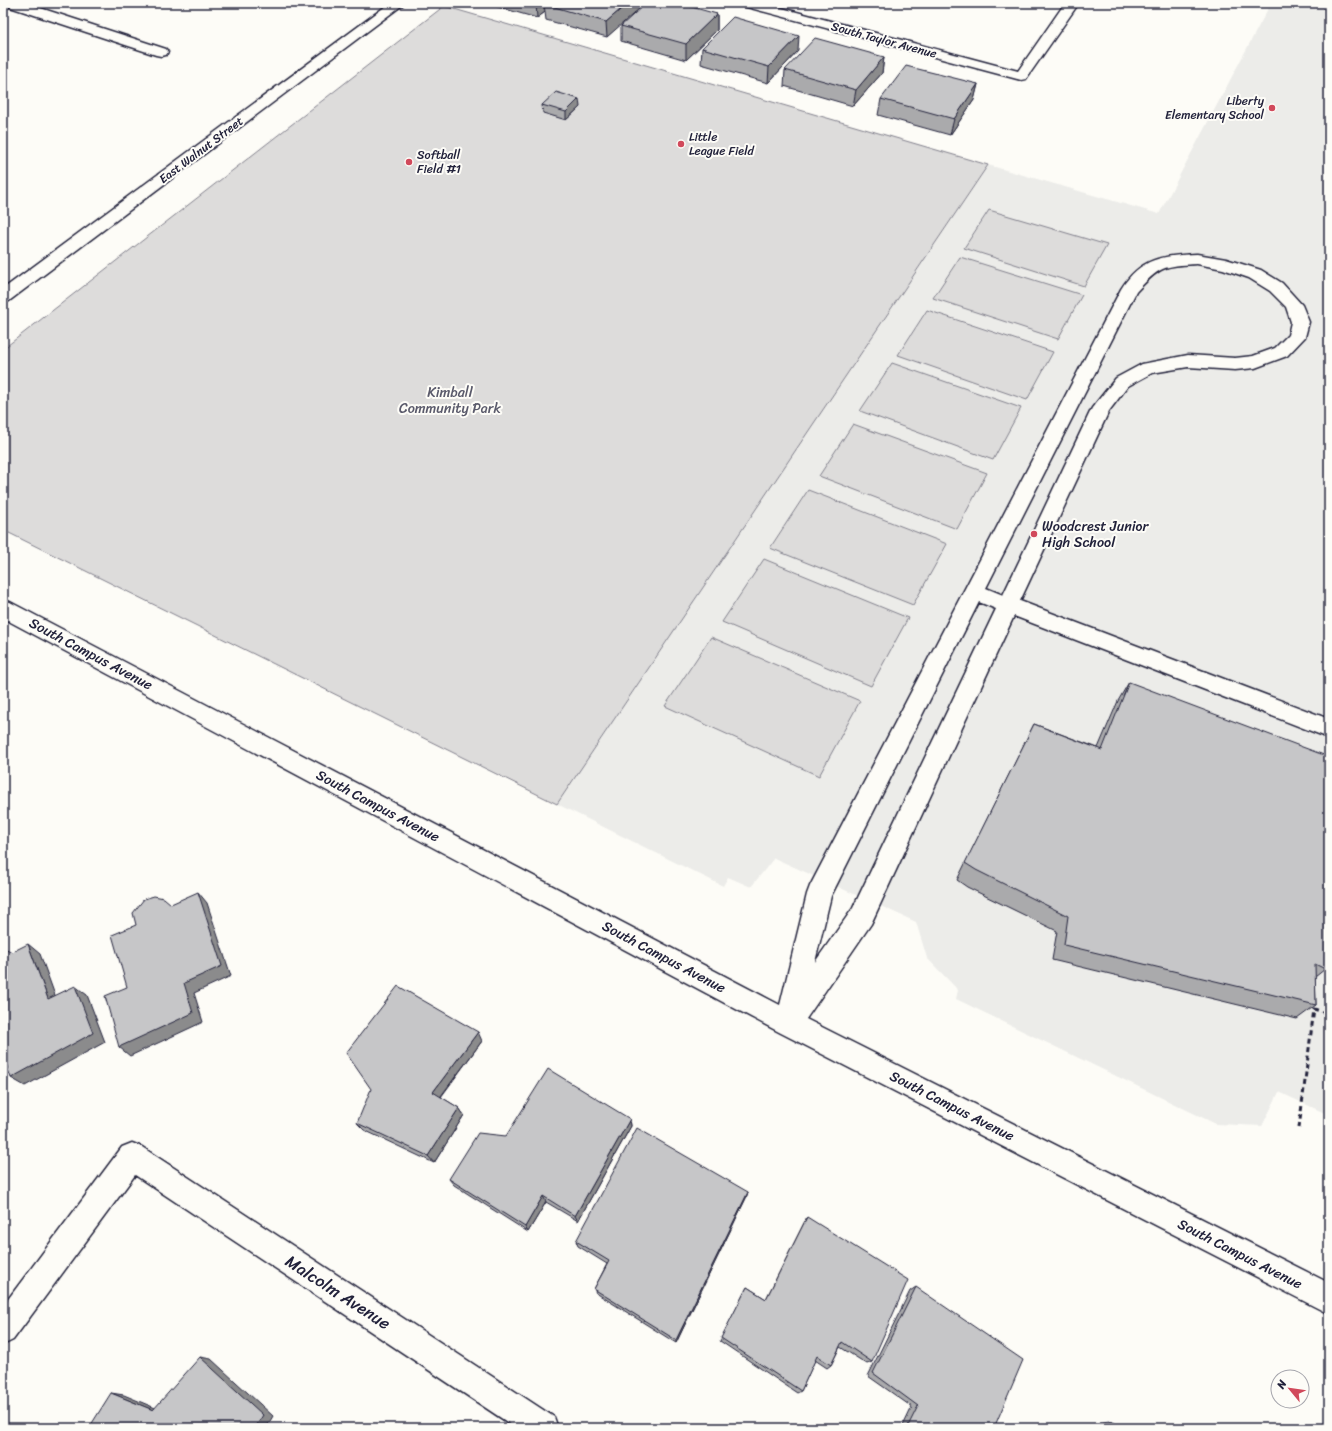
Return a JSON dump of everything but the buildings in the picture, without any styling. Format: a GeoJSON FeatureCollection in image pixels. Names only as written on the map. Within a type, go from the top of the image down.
{"type":"FeatureCollection","features":[{"type":"Feature","properties":{"kind":"street"},"geometry":{"type":"LineString","coordinates":[[12,3],[161,52]]}},
{"type":"Feature","properties":{"kind":"street","name":"East Walnut Street"},"geometry":{"type":"LineString","coordinates":[[3,297],[398,3]]}},
{"type":"Feature","properties":{"kind":"street","name":"South Taylor Avenue"},"geometry":{"type":"LineString","coordinates":[[748,3],[1021,76],[1072,3]]}},
{"type":"Feature","properties":{"kind":"street"},"geometry":{"type":"LineString","coordinates":[[1197,259],[1226,264],[1255,274],[1276,287],[1294,305],[1300,322],[1296,337],[1281,352],[1255,362],[1235,364],[1188,361],[1148,368],[1122,382],[1101,408],[862,916],[788,1023],[819,894],[1129,289],[1148,270],[1166,261],[1197,259]]}},
{"type":"Feature","properties":{"kind":"street"},"geometry":{"type":"LineString","coordinates":[[974,592],[1329,729]]}},
{"type":"Feature","properties":{"kind":"street","name":"South Campus Avenue"},"geometry":{"type":"LineString","coordinates":[[3,608],[788,1023],[1329,1299]]}},
{"type":"Feature","properties":{"kind":"street","name":"Malcolm Avenue"},"geometry":{"type":"LineString","coordinates":[[3,1330],[132,1157],[543,1428]]}},
{"type":"Feature","properties":{"kind":"path"},"geometry":{"type":"LineString","coordinates":[[1299,1128],[1314,1009],[1329,1014]]}},
{"type":"Feature","properties":{"kind":"shaded area","name":"Woodcrest Junior High School"},"geometry":{"type":"Polygon","coordinates":[[[1271,3],[1329,3],[1329,1115],[1279,1092],[1262,1126],[1216,1124],[956,999],[958,990],[927,958],[916,922],[774,858],[751,887],[728,877],[723,886],[557,804],[988,165],[1159,214],[1271,3]]]}},
{"type":"Feature","properties":{"kind":"green space","name":"Kimball Community Park"},"geometry":{"type":"Polygon","coordinates":[[[444,6],[988,165],[557,804],[3,530],[3,349],[444,6]]]}},
{"type":"Feature","properties":{"kind":"green space"},"geometry":{"type":"Polygon","coordinates":[[[989,210],[1107,245],[1084,286],[964,248],[989,210]]]}},
{"type":"Feature","properties":{"kind":"green space"},"geometry":{"type":"Polygon","coordinates":[[[960,257],[1082,295],[1058,339],[933,298],[960,257]]]}},
{"type":"Feature","properties":{"kind":"green space"},"geometry":{"type":"Polygon","coordinates":[[[927,310],[1053,352],[1027,400],[898,355],[927,310]]]}},
{"type":"Feature","properties":{"kind":"green space"},"geometry":{"type":"Polygon","coordinates":[[[892,363],[1021,408],[993,460],[860,411],[892,363]]]}},
{"type":"Feature","properties":{"kind":"green space"},"geometry":{"type":"Polygon","coordinates":[[[853,424],[987,473],[957,529],[819,476],[853,424]]]}},
{"type":"Feature","properties":{"kind":"green space"},"geometry":{"type":"Polygon","coordinates":[[[808,490],[947,544],[913,605],[770,548],[808,490]]]}},
{"type":"Feature","properties":{"kind":"green space"},"geometry":{"type":"Polygon","coordinates":[[[764,559],[908,618],[871,686],[722,622],[764,559]]]}},
{"type":"Feature","properties":{"kind":"green space"},"geometry":{"type":"Polygon","coordinates":[[[711,637],[860,701],[819,776],[665,706],[711,637]]]}},
{"type":"Feature","properties":{"kind":"place","name":"Liberty Elementary School"},"geometry":{"type":"Point","coordinates":[1272,108]}},
{"type":"Feature","properties":{"kind":"place","name":"Little League Field"},"geometry":{"type":"Point","coordinates":[681,144]}},
{"type":"Feature","properties":{"kind":"place","name":"Softball Field #1"},"geometry":{"type":"Point","coordinates":[409,162]}},
{"type":"Feature","properties":{"kind":"place","name":"Woodcrest Junior High School"},"geometry":{"type":"Point","coordinates":[1034,534]}}]}
